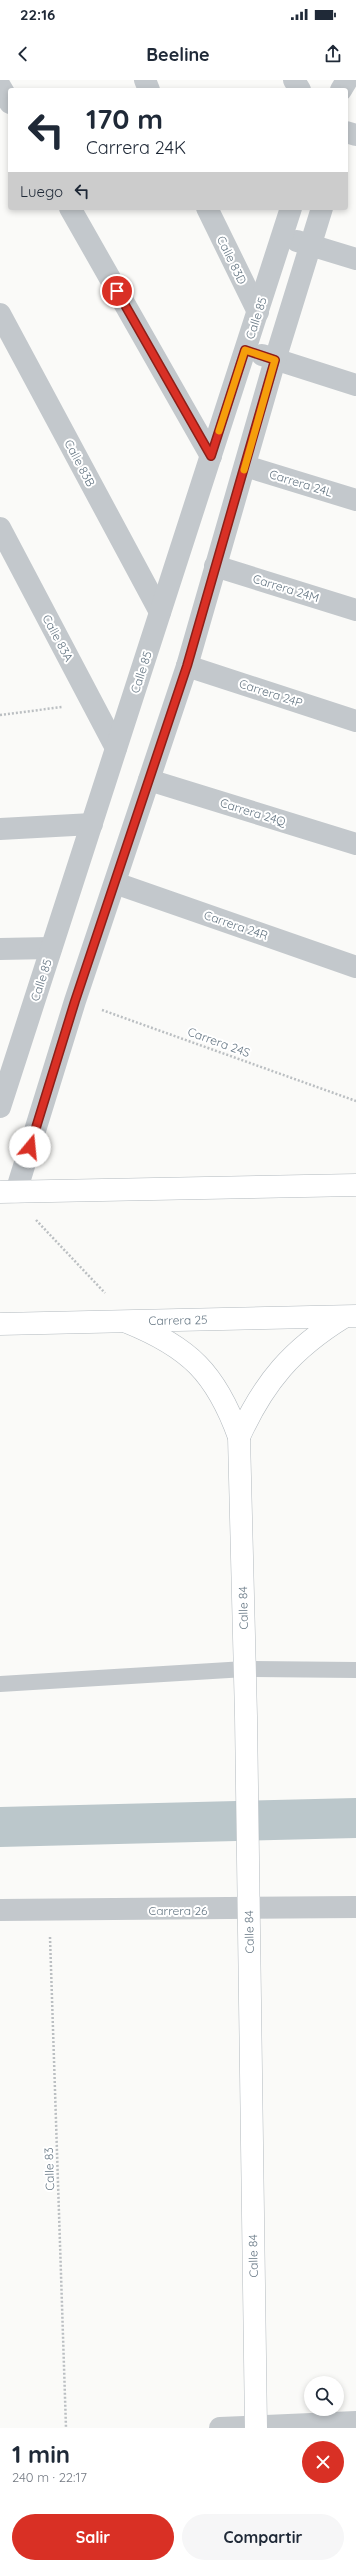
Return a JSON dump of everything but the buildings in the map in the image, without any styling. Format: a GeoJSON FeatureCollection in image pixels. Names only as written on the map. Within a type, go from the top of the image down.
{"type":"FeatureCollection","features":[{"type":"Feature","properties":{"kind":"street"},"geometry":{"type":"LineString","coordinates":[[0,86],[8,100]]}},
{"type":"Feature","properties":{"kind":"street"},"geometry":{"type":"LineString","coordinates":[[71,210],[211,456]]}},
{"type":"Feature","properties":{"kind":"street","name":"Calle 83D"},"geometry":{"type":"LineString","coordinates":[[208,210],[258,312]]}},
{"type":"Feature","properties":{"kind":"street","name":"Calle 85"},"geometry":{"type":"LineString","coordinates":[[0,1107],[9,1051],[52,948],[290,210]]}},
{"type":"Feature","properties":{"kind":"street"},"geometry":{"type":"LineString","coordinates":[[321,210],[275,360],[187,666],[75,1001],[8,1192],[356,1185]]}},
{"type":"Feature","properties":{"kind":"street"},"geometry":{"type":"LineString","coordinates":[[282,237],[356,259]]}},
{"type":"Feature","properties":{"kind":"street","name":"Calle 83B"},"geometry":{"type":"LineString","coordinates":[[0,314],[160,612]]}},
{"type":"Feature","properties":{"kind":"street"},"geometry":{"type":"LineString","coordinates":[[245,350],[356,385]]}},
{"type":"Feature","properties":{"kind":"street","name":"Carrera 24L"},"geometry":{"type":"LineString","coordinates":[[245,466],[356,500]]}},
{"type":"Feature","properties":{"kind":"street","name":"Calle 83A"},"geometry":{"type":"LineString","coordinates":[[0,528],[116,748]]}},
{"type":"Feature","properties":{"kind":"street","name":"Carrera 24M"},"geometry":{"type":"LineString","coordinates":[[215,566],[356,610]]}},
{"type":"Feature","properties":{"kind":"street","name":"Carrera 24P"},"geometry":{"type":"LineString","coordinates":[[187,666],[356,721]]}},
{"type":"Feature","properties":{"kind":"street","name":"Carrera 24Q"},"geometry":{"type":"LineString","coordinates":[[149,780],[356,844]]}},
{"type":"Feature","properties":{"kind":"street"},"geometry":{"type":"LineString","coordinates":[[0,829],[92,824]]}},
{"type":"Feature","properties":{"kind":"street","name":"Carrera 24R"},"geometry":{"type":"LineString","coordinates":[[115,883],[356,967]]}},
{"type":"Feature","properties":{"kind":"street"},"geometry":{"type":"LineString","coordinates":[[0,949],[52,948]]}},
{"type":"Feature","properties":{"kind":"street","name":"Carrera 25"},"geometry":{"type":"LineString","coordinates":[[0,1324],[350,1316]]}},
{"type":"Feature","properties":{"kind":"street","name":"Calle 84"},"geometry":{"type":"LineString","coordinates":[[239,1437],[252,1407],[270,1379],[291,1355],[316,1333],[350,1316]]}},
{"type":"Feature","properties":{"kind":"street","name":"Calle 84"},"geometry":{"type":"LineString","coordinates":[[127,1322],[158,1334],[186,1352],[209,1377],[227,1405],[239,1437],[246,1716],[246,1856],[256,2427]]}},
{"type":"Feature","properties":{"kind":"street","name":"Carrera 26"},"geometry":{"type":"LineString","coordinates":[[0,1910],[356,1907]]}},
{"type":"Feature","properties":{"kind":"street"},"geometry":{"type":"LineString","coordinates":[[220,2428],[356,2422]]}},
{"type":"Feature","properties":{"kind":"lane"},"geometry":{"type":"LineString","coordinates":[[0,1684],[245,1669],[356,1670]]}},
{"type":"Feature","properties":{"kind":"path"},"geometry":{"type":"LineString","coordinates":[[0,715],[92,703]]}},
{"type":"Feature","properties":{"kind":"path","name":"Carrera 24S"},"geometry":{"type":"LineString","coordinates":[[75,1001],[356,1101]]}},
{"type":"Feature","properties":{"kind":"path"},"geometry":{"type":"LineString","coordinates":[[30,1214],[108,1297]]}},
{"type":"Feature","properties":{"kind":"path","name":"Calle 83"},"geometry":{"type":"LineString","coordinates":[[49,1910],[66,2428]]}},
{"type":"Feature","properties":{"kind":"shaded area"},"geometry":{"type":"Polygon","coordinates":[[[356,1798],[356,1838],[0,1847],[0,1807],[356,1798]]]}},
{"type":"Feature","properties":{"kind":"slow traffic"},"geometry":{"type":"LineString","coordinates":[[219,431],[245,350],[275,360],[244,470]]}},
{"type":"Feature","properties":{"kind":"route"},"geometry":{"type":"LineString","coordinates":[[30,1147],[75,1001],[187,666],[275,360],[245,350],[211,456],[117,291]]}}]}
